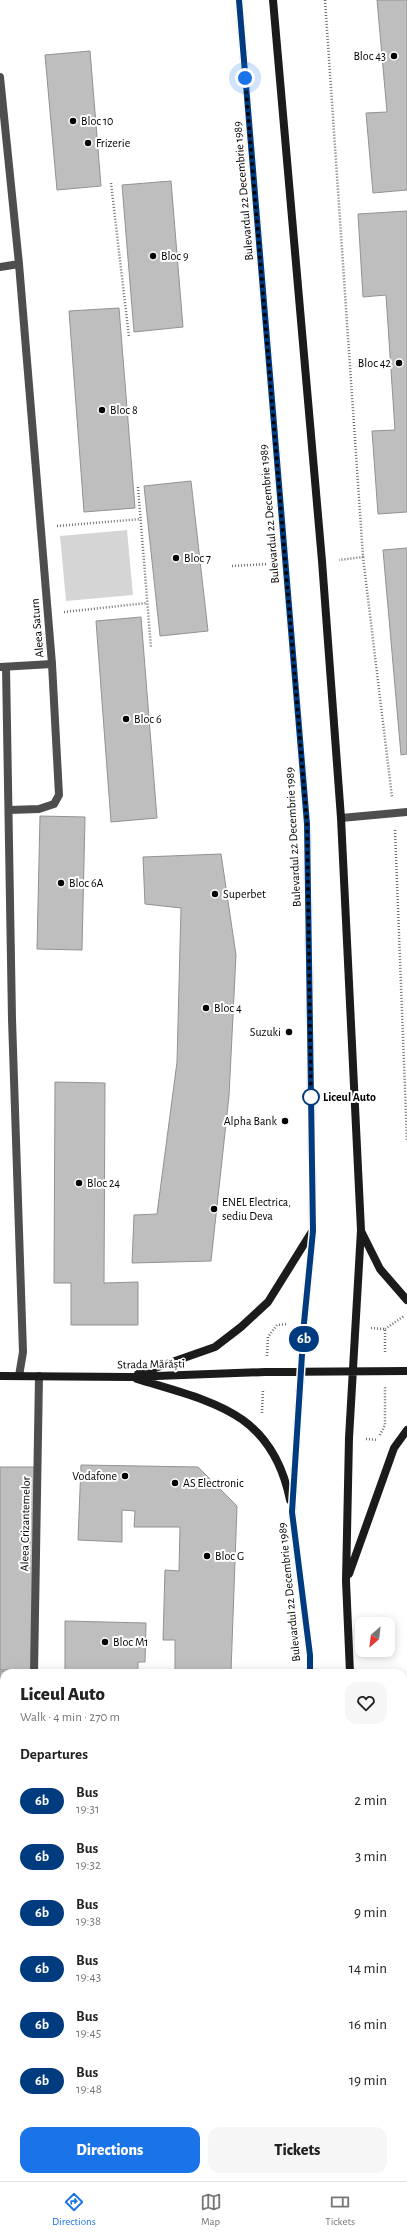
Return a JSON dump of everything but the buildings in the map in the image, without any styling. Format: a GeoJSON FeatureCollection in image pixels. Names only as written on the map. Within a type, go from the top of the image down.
{"type":"FeatureCollection","features":[{"type":"Feature","properties":{"kind":"main road","name":"Bulevardul 22 Decembrie 1989"},"geometry":{"type":"LineString","coordinates":[[239,0],[307,824],[313,1231],[292,1512],[310,1655],[310,1669]]}},
{"type":"Feature","properties":{"kind":"main road"},"geometry":{"type":"LineString","coordinates":[[273,0],[322,561],[341,818],[361,1230],[349,1438],[346,1581],[350,1669]]}},
{"type":"Feature","properties":{"kind":"main road"},"geometry":{"type":"LineString","coordinates":[[361,1230],[380,1268],[407,1300]]}},
{"type":"Feature","properties":{"kind":"main road"},"geometry":{"type":"LineString","coordinates":[[130,1377],[215,1347],[241,1327],[268,1302],[313,1231]]}},
{"type":"Feature","properties":{"kind":"main road","name":"Strada Mărăști"},"geometry":{"type":"LineString","coordinates":[[0,1376],[130,1377],[302,1371],[407,1371]]}},
{"type":"Feature","properties":{"kind":"main road"},"geometry":{"type":"LineString","coordinates":[[130,1377],[210,1401],[250,1423],[266,1441],[278,1460],[286,1480],[292,1512]]}},
{"type":"Feature","properties":{"kind":"main road"},"geometry":{"type":"LineString","coordinates":[[346,1581],[394,1448],[407,1430]]}},
{"type":"Feature","properties":{"kind":"street","name":"Aleea Saturn"},"geometry":{"type":"LineString","coordinates":[[0,77],[19,264],[52,664],[3,667],[9,810],[13,1027],[24,1352],[19,1376]]}},
{"type":"Feature","properties":{"kind":"street"},"geometry":{"type":"LineString","coordinates":[[0,266],[19,264]]}},
{"type":"Feature","properties":{"kind":"street"},"geometry":{"type":"LineString","coordinates":[[9,810],[38,809],[54,804],[59,795],[52,664]]}},
{"type":"Feature","properties":{"kind":"street"},"geometry":{"type":"LineString","coordinates":[[341,818],[407,812]]}},
{"type":"Feature","properties":{"kind":"street","name":"Aleea Crizantemelor"},"geometry":{"type":"LineString","coordinates":[[34,1669],[39,1376]]}},
{"type":"Feature","properties":{"kind":"path"},"geometry":{"type":"LineString","coordinates":[[325,0],[363,557],[394,813],[407,1141]]}},
{"type":"Feature","properties":{"kind":"path"},"geometry":{"type":"LineString","coordinates":[[111,183],[129,338]]}},
{"type":"Feature","properties":{"kind":"path"},"geometry":{"type":"LineString","coordinates":[[138,486],[150,648]]}},
{"type":"Feature","properties":{"kind":"path"},"geometry":{"type":"LineString","coordinates":[[41,528],[141,519]]}},
{"type":"Feature","properties":{"kind":"path"},"geometry":{"type":"LineString","coordinates":[[344,560],[363,557]]}},
{"type":"Feature","properties":{"kind":"path"},"geometry":{"type":"LineString","coordinates":[[232,566],[285,563]]}},
{"type":"Feature","properties":{"kind":"path"},"geometry":{"type":"LineString","coordinates":[[48,614],[147,603]]}},
{"type":"Feature","properties":{"kind":"path"},"geometry":{"type":"LineString","coordinates":[[385,1330],[407,1314]]}},
{"type":"Feature","properties":{"kind":"shaded area"},"geometry":{"type":"Polygon","coordinates":[[[127,530],[133,595],[66,601],[60,536],[127,530]]]}},
{"type":"Feature","properties":{"kind":"bus line","name":"6b"},"geometry":{"type":"LineString","coordinates":[[239,0],[307,824],[313,1231],[304,1323],[292,1512],[310,1655],[310,1669]]}},
{"type":"Feature","properties":{"kind":"place","name":"Bloc 43"},"geometry":{"type":"Point","coordinates":[394,56]}},
{"type":"Feature","properties":{"kind":"place","name":"Bloc 10"},"geometry":{"type":"Point","coordinates":[73,121]}},
{"type":"Feature","properties":{"kind":"place","name":"Frizerie"},"geometry":{"type":"Point","coordinates":[88,143]}},
{"type":"Feature","properties":{"kind":"place","name":"Bloc 9"},"geometry":{"type":"Point","coordinates":[153,256]}},
{"type":"Feature","properties":{"kind":"place","name":"Bloc 42"},"geometry":{"type":"Point","coordinates":[399,363]}},
{"type":"Feature","properties":{"kind":"place","name":"Bloc 8"},"geometry":{"type":"Point","coordinates":[102,410]}},
{"type":"Feature","properties":{"kind":"place","name":"Bloc 7"},"geometry":{"type":"Point","coordinates":[176,558]}},
{"type":"Feature","properties":{"kind":"place","name":"Bloc 6"},"geometry":{"type":"Point","coordinates":[126,719]}},
{"type":"Feature","properties":{"kind":"place","name":"Bloc 6A"},"geometry":{"type":"Point","coordinates":[61,883]}},
{"type":"Feature","properties":{"kind":"place","name":"Superbet"},"geometry":{"type":"Point","coordinates":[215,894]}},
{"type":"Feature","properties":{"kind":"place","name":"Bloc 4"},"geometry":{"type":"Point","coordinates":[206,1008]}},
{"type":"Feature","properties":{"kind":"place","name":"Suzuki"},"geometry":{"type":"Point","coordinates":[289,1032]}},
{"type":"Feature","properties":{"kind":"place","name":"Liceul Auto"},"geometry":{"type":"Point","coordinates":[311,1097]}},
{"type":"Feature","properties":{"kind":"place","name":"Alpha Bank"},"geometry":{"type":"Point","coordinates":[285,1121]}},
{"type":"Feature","properties":{"kind":"place","name":"Bloc 24"},"geometry":{"type":"Point","coordinates":[79,1183]}},
{"type":"Feature","properties":{"kind":"place","name":"ENEL Electrica, sediu Deva"},"geometry":{"type":"Point","coordinates":[214,1209]}},
{"type":"Feature","properties":{"kind":"place","name":"Vodafone"},"geometry":{"type":"Point","coordinates":[125,1476]}},
{"type":"Feature","properties":{"kind":"place","name":"AS Electronic"},"geometry":{"type":"Point","coordinates":[175,1483]}},
{"type":"Feature","properties":{"kind":"place","name":"Bloc G"},"geometry":{"type":"Point","coordinates":[207,1556]}},
{"type":"Feature","properties":{"kind":"place","name":"Bloc M1"},"geometry":{"type":"Point","coordinates":[105,1642]}},
{"type":"Feature","properties":{"kind":"route"},"geometry":{"type":"LineString","coordinates":[[245,78],[307,824],[311,1097]]}}]}
